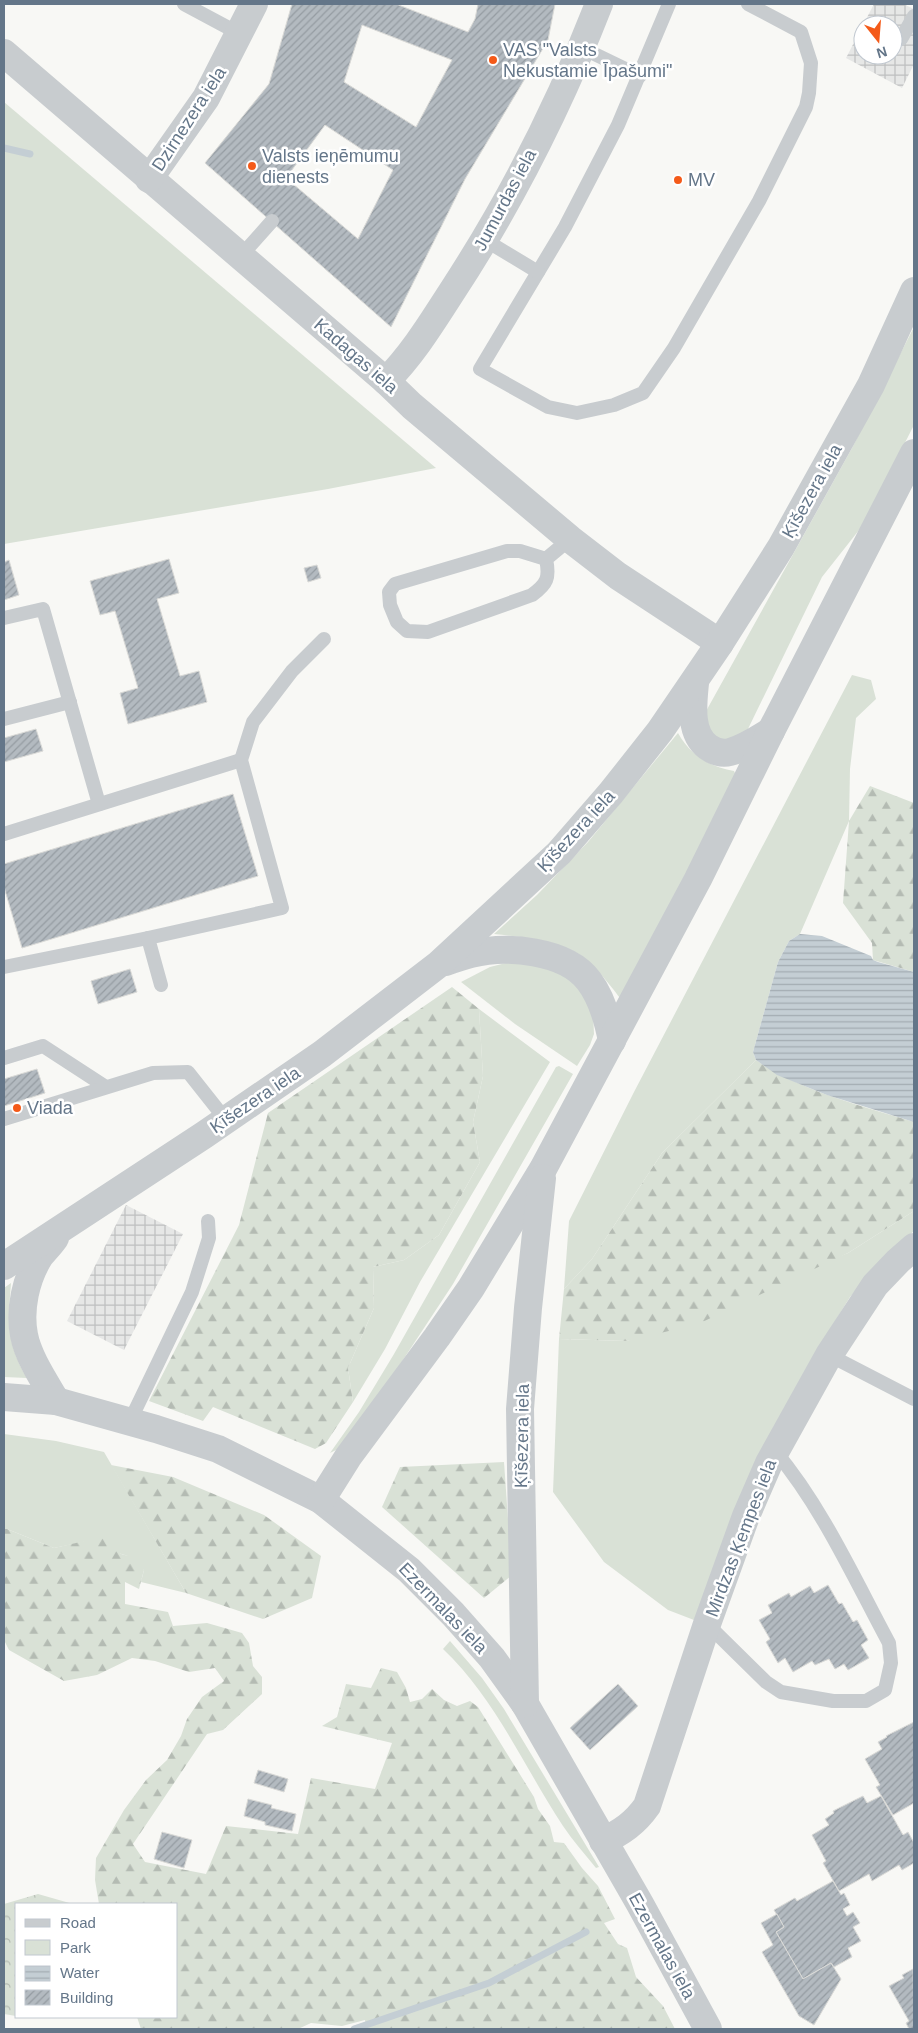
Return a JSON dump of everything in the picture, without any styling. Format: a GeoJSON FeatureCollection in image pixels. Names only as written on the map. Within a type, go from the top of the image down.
{"type":"FeatureCollection","features":[{"type":"Feature","properties":{"kind":"street","name":"Dzirnezera iela"},"geometry":{"type":"LineString","coordinates":[[149,179],[206,98],[254,4]]}},
{"type":"Feature","properties":{"kind":"street","name":"Jumurdas iela"},"geometry":{"type":"LineString","coordinates":[[386,381],[417,346],[485,240],[529,157],[582,48],[599,4]]}},
{"type":"Feature","properties":{"kind":"street","name":"Kadagas iela"},"geometry":{"type":"LineString","coordinates":[[4,53],[386,381],[412,406],[570,539],[618,576],[720,643]]}},
{"type":"Feature","properties":{"kind":"street","name":"Ķīšezera iela"},"geometry":{"type":"LineString","coordinates":[[4,1266],[226,1120],[322,1054],[439,964],[559,853],[611,793],[695,683],[781,547],[871,385],[914,291]]}},
{"type":"Feature","properties":{"kind":"street","name":"Ķīšezera iela"},"geometry":{"type":"LineString","coordinates":[[322,1500],[348,1458],[471,1288],[543,1169],[694,885],[914,453]]}},
{"type":"Feature","properties":{"kind":"street","name":"Ķīšezera iela"},"geometry":{"type":"LineString","coordinates":[[695,683],[693,707],[696,732],[703,743],[714,752],[727,753],[742,748],[771,731]]}},
{"type":"Feature","properties":{"kind":"street","name":"Ķīšezera iela"},"geometry":{"type":"LineString","coordinates":[[439,964],[473,953],[511,950],[546,954],[570,964],[589,980],[606,1015],[612,1041]]}},
{"type":"Feature","properties":{"kind":"street","name":"Ķīšezera iela"},"geometry":{"type":"LineString","coordinates":[[525,1704],[520,1409],[528,1308],[543,1169]]}},
{"type":"Feature","properties":{"kind":"street","name":"Ķīšezera iela"},"geometry":{"type":"LineString","coordinates":[[56,1401],[38,1371],[24,1336],[22,1310],[28,1284],[40,1257],[64,1228]]}},
{"type":"Feature","properties":{"kind":"street","name":"Mirdzas Ķempes iela"},"geometry":{"type":"LineString","coordinates":[[603,1841],[623,1832],[638,1818],[647,1806],[707,1624],[746,1516],[775,1451],[829,1355],[875,1286],[898,1260],[914,1247]]}},
{"type":"Feature","properties":{"kind":"street","name":"Ezermalas iela"},"geometry":{"type":"LineString","coordinates":[[4,1397],[56,1401],[130,1421],[218,1449],[322,1500],[409,1570],[453,1614],[492,1658],[525,1704],[640,1904],[708,2029]]}},
{"type":"Feature","properties":{"kind":"lane"},"geometry":{"type":"LineString","coordinates":[[184,4],[240,34]]}},
{"type":"Feature","properties":{"kind":"lane"},"geometry":{"type":"LineString","coordinates":[[669,4],[614,134],[565,227],[480,369],[548,407],[577,414],[614,405],[643,393],[674,348],[759,202],[806,107],[809,93],[810,63],[801,32],[748,4]]}},
{"type":"Feature","properties":{"kind":"lane"},"geometry":{"type":"LineString","coordinates":[[903,35],[914,16]]}},
{"type":"Feature","properties":{"kind":"lane"},"geometry":{"type":"LineString","coordinates":[[582,48],[640,76]]}},
{"type":"Feature","properties":{"kind":"lane"},"geometry":{"type":"LineString","coordinates":[[240,257],[272,222]]}},
{"type":"Feature","properties":{"kind":"lane"},"geometry":{"type":"LineString","coordinates":[[485,240],[538,272]]}},
{"type":"Feature","properties":{"kind":"lane"},"geometry":{"type":"LineString","coordinates":[[546,559],[570,539]]}},
{"type":"Feature","properties":{"kind":"lane"},"geometry":{"type":"LineString","coordinates":[[507,551],[520,551],[546,559],[549,573],[544,586],[532,595],[428,632],[407,631],[397,622],[390,605],[389,592],[395,584],[507,551]]}},
{"type":"Feature","properties":{"kind":"lane"},"geometry":{"type":"LineString","coordinates":[[4,618],[43,609],[99,804]]}},
{"type":"Feature","properties":{"kind":"lane"},"geometry":{"type":"LineString","coordinates":[[4,968],[282,908],[241,760],[253,722],[292,671],[324,639]]}},
{"type":"Feature","properties":{"kind":"lane"},"geometry":{"type":"LineString","coordinates":[[4,719],[70,702]]}},
{"type":"Feature","properties":{"kind":"lane"},"geometry":{"type":"LineString","coordinates":[[4,834],[241,760]]}},
{"type":"Feature","properties":{"kind":"lane"},"geometry":{"type":"LineString","coordinates":[[148,938],[161,985]]}},
{"type":"Feature","properties":{"kind":"lane"},"geometry":{"type":"LineString","coordinates":[[4,1058],[43,1046],[106,1087]]}},
{"type":"Feature","properties":{"kind":"lane"},"geometry":{"type":"LineString","coordinates":[[4,1119],[153,1072],[188,1072],[226,1120]]}},
{"type":"Feature","properties":{"kind":"lane"},"geometry":{"type":"LineString","coordinates":[[130,1421],[192,1292],[209,1238],[208,1221]]}},
{"type":"Feature","properties":{"kind":"lane"},"geometry":{"type":"LineString","coordinates":[[829,1355],[914,1399]]}},
{"type":"Feature","properties":{"kind":"lane"},"geometry":{"type":"LineString","coordinates":[[707,1624],[766,1682],[781,1692],[833,1701],[866,1701],[886,1690],[891,1663],[889,1643],[811,1501],[794,1473],[775,1451]]}},
{"type":"Feature","properties":{"kind":"shaded area"},"geometry":{"type":"Polygon","coordinates":[[[874,4],[903,4],[914,9],[914,64],[902,88],[859,65],[903,65],[903,15],[868,15],[874,4]]]}},
{"type":"Feature","properties":{"kind":"shaded area"},"geometry":{"type":"Polygon","coordinates":[[[853,44],[853,62],[846,58],[853,44]]]}},
{"type":"Feature","properties":{"kind":"shaded area"},"geometry":{"type":"Polygon","coordinates":[[[126,1205],[183,1234],[124,1350],[67,1321],[126,1205]]]}},
{"type":"Feature","properties":{"kind":"green space"},"geometry":{"type":"Polygon","coordinates":[[[4,102],[436,468],[328,489],[4,544],[4,102]]]}},
{"type":"Feature","properties":{"kind":"green space"},"geometry":{"type":"Polygon","coordinates":[[[914,327],[914,425],[863,525],[822,577],[747,731],[739,738],[722,741],[709,729],[705,713],[852,448],[914,327]]]}},
{"type":"Feature","properties":{"kind":"green space"},"geometry":{"type":"Polygon","coordinates":[[[852,675],[871,680],[876,699],[856,718],[850,769],[849,821],[800,934],[789,941],[778,962],[753,1052],[756,1060],[662,1153],[592,1259],[564,1289],[569,1221],[634,1092],[852,675]]]}},
{"type":"Feature","properties":{"kind":"green space"},"geometry":{"type":"Polygon","coordinates":[[[678,733],[688,748],[695,754],[709,763],[734,771],[736,775],[625,995],[620,998],[588,961],[567,948],[536,939],[494,934],[537,895],[588,842],[678,733]]]}},
{"type":"Feature","properties":{"kind":"green space"},"geometry":{"type":"Polygon","coordinates":[[[870,786],[914,803],[914,972],[873,960],[872,943],[843,903],[849,821],[870,786]]]}},
{"type":"Feature","properties":{"kind":"green space"},"geometry":{"type":"Polygon","coordinates":[[[514,961],[551,967],[579,984],[593,1013],[594,1034],[590,1045],[577,1066],[515,1024],[461,982],[490,967],[514,961]]]}},
{"type":"Feature","properties":{"kind":"green space"},"geometry":{"type":"Polygon","coordinates":[[[452,987],[479,1009],[483,1076],[473,1122],[480,1162],[439,1235],[404,1260],[373,1267],[374,1308],[348,1368],[353,1402],[326,1443],[315,1449],[213,1407],[203,1421],[149,1401],[239,1225],[268,1113],[452,987]]]}},
{"type":"Feature","properties":{"kind":"green space"},"geometry":{"type":"Polygon","coordinates":[[[479,1009],[550,1062],[420,1282],[385,1349],[353,1402],[348,1368],[374,1308],[373,1267],[404,1260],[439,1235],[480,1162],[473,1122],[483,1076],[479,1009]]]}},
{"type":"Feature","properties":{"kind":"green space"},"geometry":{"type":"Polygon","coordinates":[[[756,1060],[793,1081],[832,1097],[914,1122],[914,1211],[848,1253],[698,1324],[627,1341],[559,1339],[564,1289],[592,1259],[662,1153],[756,1060]]]}},
{"type":"Feature","properties":{"kind":"green space"},"geometry":{"type":"Polygon","coordinates":[[[559,1066],[573,1074],[453,1284],[366,1416],[338,1449],[330,1453],[359,1412],[394,1354],[556,1067],[559,1066]]]}},
{"type":"Feature","properties":{"kind":"green space"},"geometry":{"type":"Polygon","coordinates":[[[914,1211],[914,1231],[881,1262],[850,1297],[813,1357],[694,1620],[668,1610],[604,1562],[553,1492],[559,1339],[627,1341],[848,1253],[914,1211]]]}},
{"type":"Feature","properties":{"kind":"green space"},"geometry":{"type":"Polygon","coordinates":[[[11,1283],[10,1332],[15,1354],[27,1378],[4,1377],[4,1288],[11,1283]]]}},
{"type":"Feature","properties":{"kind":"green space"},"geometry":{"type":"Polygon","coordinates":[[[4,1434],[56,1441],[104,1452],[186,1593],[141,1582],[144,1570],[128,1556],[115,1552],[102,1538],[54,1548],[4,1529],[4,1434]]]}},
{"type":"Feature","properties":{"kind":"green space"},"geometry":{"type":"Polygon","coordinates":[[[504,1462],[512,1575],[484,1598],[382,1507],[400,1467],[504,1462]]]}},
{"type":"Feature","properties":{"kind":"green space"},"geometry":{"type":"Polygon","coordinates":[[[111,1465],[173,1477],[264,1515],[321,1556],[312,1598],[263,1619],[186,1593],[111,1465]]]}},
{"type":"Feature","properties":{"kind":"green space"},"geometry":{"type":"Polygon","coordinates":[[[4,1529],[54,1548],[102,1537],[113,1549],[121,1554],[136,1555],[144,1570],[139,1589],[125,1582],[125,1604],[168,1612],[173,1626],[207,1623],[242,1633],[249,1643],[253,1666],[262,1677],[262,1694],[223,1730],[207,1734],[133,1844],[145,1862],[206,1874],[226,1826],[298,1834],[311,1778],[375,1789],[392,1743],[322,1726],[337,1717],[346,1684],[371,1688],[381,1668],[397,1672],[406,1688],[410,1702],[422,1699],[432,1689],[444,1700],[457,1706],[470,1701],[478,1707],[534,1797],[538,1809],[550,1826],[554,1842],[564,1843],[598,1886],[615,1919],[604,1923],[618,1944],[627,1948],[636,1977],[663,2006],[675,2029],[366,2029],[365,2020],[342,2026],[311,2023],[298,2029],[141,2029],[137,2018],[178,2018],[178,1903],[99,1903],[95,1880],[96,1858],[124,1810],[146,1780],[167,1760],[181,1736],[187,1719],[202,1697],[224,1681],[215,1668],[189,1672],[155,1661],[132,1658],[97,1675],[64,1681],[9,1650],[4,1640],[4,1529]]]}},
{"type":"Feature","properties":{"kind":"green space"},"geometry":{"type":"Polygon","coordinates":[[[450,1641],[482,1678],[504,1709],[599,1867],[596,1868],[567,1832],[494,1711],[461,1668],[443,1649],[450,1641]]]}},
{"type":"Feature","properties":{"kind":"green space"},"geometry":{"type":"Polygon","coordinates":[[[38,1894],[70,1903],[15,1903],[15,2016],[4,2014],[4,1904],[38,1894]]]}},
{"type":"Feature","properties":{"kind":"water"},"geometry":{"type":"Polygon","coordinates":[[[800,934],[822,936],[871,956],[873,960],[878,962],[914,972],[914,1122],[827,1095],[777,1075],[756,1060],[753,1052],[778,962],[789,941],[800,934]]]}},
{"type":"Feature","properties":{"kind":"building","name":"Valsts ieņēmumu dienests"},"geometry":{"type":"Polygon","coordinates":[[[292,4],[396,4],[468,32],[475,19],[478,4],[555,4],[548,40],[465,179],[391,327],[205,163],[269,84],[292,4]],[[362,25],[344,82],[416,127],[452,60],[362,25]],[[325,125],[286,178],[358,239],[393,170],[325,125]]]}},
{"type":"Feature","properties":{"kind":"building"},"geometry":{"type":"Polygon","coordinates":[[[169,559],[179,593],[157,599],[180,676],[199,671],[207,702],[128,724],[120,693],[138,688],[115,611],[100,615],[90,581],[169,559]]]}},
{"type":"Feature","properties":{"kind":"building"},"geometry":{"type":"Polygon","coordinates":[[[9,560],[19,595],[4,600],[4,562],[9,560]]]}},
{"type":"Feature","properties":{"kind":"building"},"geometry":{"type":"Polygon","coordinates":[[[317,565],[321,578],[308,582],[304,568],[317,565]]]}},
{"type":"Feature","properties":{"kind":"building"},"geometry":{"type":"Polygon","coordinates":[[[36,729],[43,751],[4,762],[4,738],[36,729]]]}},
{"type":"Feature","properties":{"kind":"building"},"geometry":{"type":"Polygon","coordinates":[[[233,794],[258,876],[22,948],[4,887],[4,864],[233,794]]]}},
{"type":"Feature","properties":{"kind":"building"},"geometry":{"type":"Polygon","coordinates":[[[130,969],[137,992],[98,1004],[91,981],[130,969]]]}},
{"type":"Feature","properties":{"kind":"building"},"geometry":{"type":"Polygon","coordinates":[[[37,1069],[45,1093],[4,1106],[4,1079],[37,1069]]]}},
{"type":"Feature","properties":{"kind":"building"},"geometry":{"type":"Polygon","coordinates":[[[828,1585],[839,1604],[842,1603],[853,1622],[857,1620],[868,1640],[861,1645],[869,1658],[848,1670],[844,1664],[835,1669],[829,1659],[815,1665],[812,1661],[793,1672],[785,1658],[778,1663],[766,1642],[770,1639],[759,1620],[772,1613],[768,1605],[789,1593],[791,1597],[810,1586],[814,1593],[828,1585]]]}},
{"type":"Feature","properties":{"kind":"building"},"geometry":{"type":"Polygon","coordinates":[[[618,1684],[638,1706],[590,1750],[570,1728],[618,1684]]]}},
{"type":"Feature","properties":{"kind":"building"},"geometry":{"type":"Polygon","coordinates":[[[914,1722],[914,1803],[893,1815],[876,1787],[880,1785],[865,1759],[882,1749],[878,1742],[914,1722]]]}},
{"type":"Feature","properties":{"kind":"building"},"geometry":{"type":"Polygon","coordinates":[[[258,1770],[288,1779],[284,1792],[254,1783],[258,1770]]]}},
{"type":"Feature","properties":{"kind":"building"},"geometry":{"type":"Polygon","coordinates":[[[863,1796],[867,1803],[881,1796],[903,1835],[908,1832],[914,1843],[914,1863],[902,1870],[899,1865],[872,1881],[869,1874],[839,1891],[823,1863],[826,1861],[812,1835],[829,1825],[825,1819],[834,1813],[833,1811],[863,1796]]]}},
{"type":"Feature","properties":{"kind":"building"},"geometry":{"type":"Polygon","coordinates":[[[248,1799],[272,1805],[271,1808],[296,1814],[292,1831],[265,1825],[265,1822],[244,1816],[248,1799]]]}},
{"type":"Feature","properties":{"kind":"building"},"geometry":{"type":"Polygon","coordinates":[[[162,1832],[192,1840],[184,1868],[154,1859],[162,1832]]]}},
{"type":"Feature","properties":{"kind":"building"},"geometry":{"type":"Polygon","coordinates":[[[833,1881],[841,1895],[844,1893],[850,1905],[843,1909],[847,1916],[853,1912],[860,1923],[853,1927],[861,1941],[848,1948],[852,1957],[834,1967],[831,1963],[803,1979],[776,1932],[784,1927],[774,1910],[795,1898],[797,1901],[833,1881]]]}},
{"type":"Feature","properties":{"kind":"building"},"geometry":{"type":"Polygon","coordinates":[[[777,1914],[784,1927],[776,1932],[803,1979],[831,1963],[841,1979],[814,2025],[799,2016],[762,1952],[773,1945],[761,1923],[777,1914]]]}},
{"type":"Feature","properties":{"kind":"building"},"geometry":{"type":"Polygon","coordinates":[[[913,1969],[914,2029],[909,2029],[906,2023],[909,2021],[889,1986],[904,1978],[902,1975],[913,1969]]]}},
{"type":"Feature","properties":{"kind":"waterway"},"geometry":{"type":"LineString","coordinates":[[4,148],[30,154]]}},
{"type":"Feature","properties":{"kind":"waterway"},"geometry":{"type":"LineString","coordinates":[[354,2029],[489,1983],[586,1932]]}},
{"type":"Feature","properties":{"kind":"place","name":"VAS \"Valsts Nekustamie Īpašumi\""},"geometry":{"type":"Point","coordinates":[493,60]}},
{"type":"Feature","properties":{"kind":"place","name":"Valsts ieņēmumu dienests"},"geometry":{"type":"Point","coordinates":[252,166]}},
{"type":"Feature","properties":{"kind":"place","name":"MV"},"geometry":{"type":"Point","coordinates":[678,180]}},
{"type":"Feature","properties":{"kind":"place","name":"Viada"},"geometry":{"type":"Point","coordinates":[17,1108]}}]}
